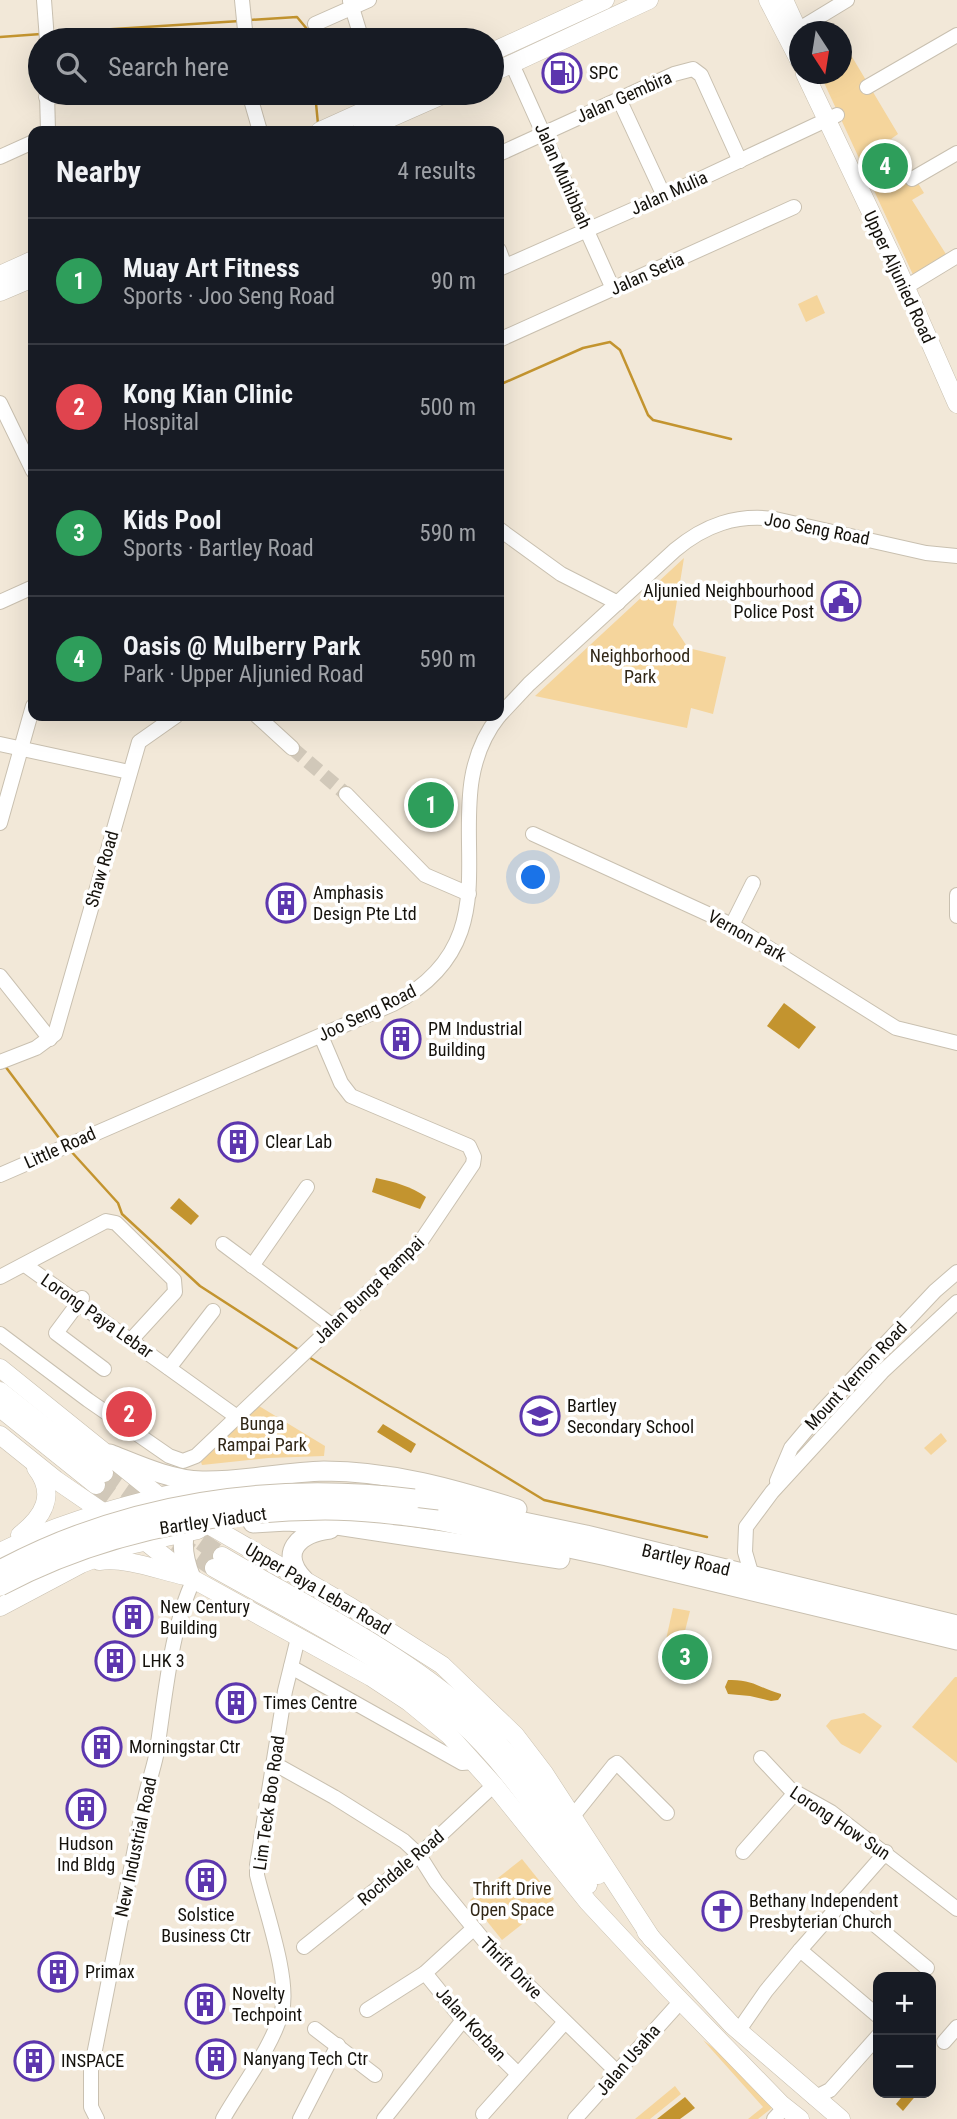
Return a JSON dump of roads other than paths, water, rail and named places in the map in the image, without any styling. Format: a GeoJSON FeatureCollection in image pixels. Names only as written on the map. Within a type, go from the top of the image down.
{"type":"FeatureCollection","features":[{"type":"Feature","properties":{"kind":"highway"},"geometry":{"type":"LineString","coordinates":[[103,1471],[199,1481],[234,1480]]}},
{"type":"Feature","properties":{"kind":"highway"},"geometry":{"type":"LineString","coordinates":[[160,1497],[234,1480],[265,1476],[325,1471],[388,1476],[457,1490],[569,1525],[586,1535]]}},
{"type":"Feature","properties":{"kind":"highway"},"geometry":{"type":"LineString","coordinates":[[265,1476],[241,1490],[243,1510],[265,1522]]}},
{"type":"Feature","properties":{"kind":"highway"},"geometry":{"type":"LineString","coordinates":[[198,1582],[184,1560],[188,1524],[209,1496],[234,1480]]}},
{"type":"Feature","properties":{"kind":"highway","name":"Bartley Viaduct"},"geometry":{"type":"LineString","coordinates":[[0,1570],[35,1552],[93,1529],[195,1502],[309,1492],[414,1499]]}},
{"type":"Feature","properties":{"kind":"highway","name":"Bartley Road"},"geometry":{"type":"LineString","coordinates":[[414,1499],[586,1535],[957,1625]]}},
{"type":"Feature","properties":{"kind":"highway","name":"Bartley Viaduct"},"geometry":{"type":"LineString","coordinates":[[0,1586],[41,1565],[113,1539],[205,1520],[327,1510],[437,1520]]}},
{"type":"Feature","properties":{"kind":"highway","name":"Bartley Road"},"geometry":{"type":"LineString","coordinates":[[437,1520],[647,1566],[957,1640]]}},
{"type":"Feature","properties":{"kind":"highway"},"geometry":{"type":"LineString","coordinates":[[220,1532],[265,1522],[287,1521],[349,1527],[604,1565],[630,1568],[647,1566]]}},
{"type":"Feature","properties":{"kind":"highway"},"geometry":{"type":"LineString","coordinates":[[304,1580],[294,1569],[292,1560],[292,1552],[298,1542],[317,1531],[349,1527]]}},
{"type":"Feature","properties":{"kind":"main road"},"geometry":{"type":"LineString","coordinates":[[504,46],[605,0]]}},
{"type":"Feature","properties":{"kind":"main road"},"geometry":{"type":"LineString","coordinates":[[504,68],[649,0]]}},
{"type":"Feature","properties":{"kind":"main road"},"geometry":{"type":"LineString","coordinates":[[768,0],[789,26]]}},
{"type":"Feature","properties":{"kind":"main road"},"geometry":{"type":"LineString","coordinates":[[784,0],[791,21]]}},
{"type":"Feature","properties":{"kind":"main road","name":"Upper Aljunied Road"},"geometry":{"type":"LineString","coordinates":[[811,84],[832,117]]}},
{"type":"Feature","properties":{"kind":"main road","name":"Upper Aljunied Road"},"geometry":{"type":"LineString","coordinates":[[821,84],[832,117],[909,285],[957,381]]}},
{"type":"Feature","properties":{"kind":"main road"},"geometry":{"type":"LineString","coordinates":[[332,126],[381,105]]}},
{"type":"Feature","properties":{"kind":"main road"},"geometry":{"type":"LineString","coordinates":[[366,126],[388,105]]}},
{"type":"Feature","properties":{"kind":"main road"},"geometry":{"type":"LineString","coordinates":[[0,275],[28,262]]}},
{"type":"Feature","properties":{"kind":"main road"},"geometry":{"type":"LineString","coordinates":[[0,292],[28,280]]}},
{"type":"Feature","properties":{"kind":"main road","name":"Upper Aljunied Road"},"geometry":{"type":"LineString","coordinates":[[909,285],[957,404]]}},
{"type":"Feature","properties":{"kind":"main road"},"geometry":{"type":"LineString","coordinates":[[0,1368],[103,1471]]}},
{"type":"Feature","properties":{"kind":"main road"},"geometry":{"type":"LineString","coordinates":[[0,1391],[103,1471]]}},
{"type":"Feature","properties":{"kind":"main road"},"geometry":{"type":"LineString","coordinates":[[0,1408],[103,1471],[160,1497],[188,1524],[220,1532]]}},
{"type":"Feature","properties":{"kind":"main road","name":"Upper Paya Lebar Road"},"geometry":{"type":"LineString","coordinates":[[0,1435],[100,1512],[145,1541],[198,1582],[371,1677],[409,1702],[449,1735],[495,1785],[588,1902],[779,2113],[800,2119]]}},
{"type":"Feature","properties":{"kind":"main road"},"geometry":{"type":"LineString","coordinates":[[0,1551],[28,1529],[41,1516],[44,1507],[46,1484],[41,1474],[22,1453]]}},
{"type":"Feature","properties":{"kind":"main road"},"geometry":{"type":"LineString","coordinates":[[0,1551],[48,1529],[160,1497]]}},
{"type":"Feature","properties":{"kind":"main road"},"geometry":{"type":"LineString","coordinates":[[0,1607],[81,1564],[188,1524]]}},
{"type":"Feature","properties":{"kind":"main road"},"geometry":{"type":"LineString","coordinates":[[198,1582],[189,1546],[220,1532]]}},
{"type":"Feature","properties":{"kind":"main road","name":"Upper Paya Lebar Road"},"geometry":{"type":"LineString","coordinates":[[220,1532],[398,1635],[442,1665],[515,1735],[573,1816],[652,1939]]}},
{"type":"Feature","properties":{"kind":"main road"},"geometry":{"type":"LineString","coordinates":[[81,1564],[108,1560],[198,1582]]}},
{"type":"Feature","properties":{"kind":"main road","name":"Upper Paya Lebar Road"},"geometry":{"type":"LineString","coordinates":[[675,1995],[495,1759],[460,1722],[379,1662],[218,1562],[386,1652],[430,1681],[470,1714],[506,1751],[600,1878],[652,1939],[735,2028],[841,2119]]}},
{"type":"Feature","properties":{"kind":"street"},"geometry":{"type":"LineString","coordinates":[[44,0],[46,28]]}},
{"type":"Feature","properties":{"kind":"street"},"geometry":{"type":"LineString","coordinates":[[315,24],[351,4],[369,0]]}},
{"type":"Feature","properties":{"kind":"street"},"geometry":{"type":"LineString","coordinates":[[815,21],[847,0]]}},
{"type":"Feature","properties":{"kind":"street"},"geometry":{"type":"LineString","coordinates":[[351,4],[358,28]]}},
{"type":"Feature","properties":{"kind":"street"},"geometry":{"type":"LineString","coordinates":[[243,6],[245,28]]}},
{"type":"Feature","properties":{"kind":"street"},"geometry":{"type":"LineString","coordinates":[[867,88],[957,35]]}},
{"type":"Feature","properties":{"kind":"street","name":"Jalan Muhibbah"},"geometry":{"type":"LineString","coordinates":[[512,64],[614,289]]}},
{"type":"Feature","properties":{"kind":"street","name":"Jalan Gembira"},"geometry":{"type":"LineString","coordinates":[[504,152],[684,70],[695,70],[701,75],[740,161]]}},
{"type":"Feature","properties":{"kind":"street"},"geometry":{"type":"LineString","coordinates":[[619,99],[664,196]]}},
{"type":"Feature","properties":{"kind":"street"},"geometry":{"type":"LineString","coordinates":[[47,105],[48,126]]}},
{"type":"Feature","properties":{"kind":"street"},"geometry":{"type":"LineString","coordinates":[[252,105],[259,126]]}},
{"type":"Feature","properties":{"kind":"street","name":"Jalan Mulia"},"geometry":{"type":"LineString","coordinates":[[504,266],[664,196],[832,117]]}},
{"type":"Feature","properties":{"kind":"street"},"geometry":{"type":"LineString","coordinates":[[0,157],[28,144]]}},
{"type":"Feature","properties":{"kind":"street"},"geometry":{"type":"LineString","coordinates":[[912,179],[957,153]]}},
{"type":"Feature","properties":{"kind":"street","name":"Jalan Setia"},"geometry":{"type":"LineString","coordinates":[[504,338],[794,208]]}},
{"type":"Feature","properties":{"kind":"street"},"geometry":{"type":"LineString","coordinates":[[909,285],[957,256]]}},
{"type":"Feature","properties":{"kind":"street"},"geometry":{"type":"LineString","coordinates":[[0,403],[28,461]]}},
{"type":"Feature","properties":{"kind":"street","name":"Joo Seng Road"},"geometry":{"type":"LineString","coordinates":[[504,711],[529,684],[692,536],[710,526],[738,518],[775,519],[926,553],[957,556]]}},
{"type":"Feature","properties":{"kind":"street"},"geometry":{"type":"LineString","coordinates":[[504,533],[561,574],[618,603]]}},
{"type":"Feature","properties":{"kind":"street"},"geometry":{"type":"LineString","coordinates":[[0,602],[28,589]]}},
{"type":"Feature","properties":{"kind":"street"},"geometry":{"type":"LineString","coordinates":[[0,823],[29,721]]}},
{"type":"Feature","properties":{"kind":"street","name":"Shaw Road"},"geometry":{"type":"LineString","coordinates":[[50,1039],[58,1025],[139,742],[169,721]]}},
{"type":"Feature","properties":{"kind":"street"},"geometry":{"type":"LineString","coordinates":[[262,721],[292,748]]}},
{"type":"Feature","properties":{"kind":"street","name":"Joo Seng Road"},"geometry":{"type":"LineString","coordinates":[[121,1121],[394,1004],[425,984],[453,949],[465,920],[470,894],[471,776],[482,744],[496,721]]}},
{"type":"Feature","properties":{"kind":"street"},"geometry":{"type":"LineString","coordinates":[[0,744],[129,772]]}},
{"type":"Feature","properties":{"kind":"street"},"geometry":{"type":"LineString","coordinates":[[346,794],[425,875],[470,894]]}},
{"type":"Feature","properties":{"kind":"street","name":"Vernon Park"},"geometry":{"type":"LineString","coordinates":[[533,834],[733,925],[896,1028],[957,1043]]}},
{"type":"Feature","properties":{"kind":"street"},"geometry":{"type":"LineString","coordinates":[[733,925],[753,883]]}},
{"type":"Feature","properties":{"kind":"street"},"geometry":{"type":"LineString","coordinates":[[957,895],[957,916]]}},
{"type":"Feature","properties":{"kind":"street"},"geometry":{"type":"LineString","coordinates":[[0,976],[50,1039],[4,1061]]}},
{"type":"Feature","properties":{"kind":"street","name":"Jalan Bunga Rampai"},"geometry":{"type":"LineString","coordinates":[[0,1334],[128,1429],[169,1456],[183,1461],[196,1456],[419,1244],[473,1164],[474,1157],[468,1146],[351,1096],[341,1083],[321,1036]]}},
{"type":"Feature","properties":{"kind":"street","name":"Little Road"},"geometry":{"type":"LineString","coordinates":[[0,1175],[121,1121]]}},
{"type":"Feature","properties":{"kind":"street"},"geometry":{"type":"LineString","coordinates":[[252,1266],[307,1187]]}},
{"type":"Feature","properties":{"kind":"street"},"geometry":{"type":"LineString","coordinates":[[0,1277],[106,1221],[116,1223],[174,1280],[175,1287],[175,1292],[131,1340]]}},
{"type":"Feature","properties":{"kind":"street"},"geometry":{"type":"LineString","coordinates":[[223,1244],[333,1326]]}},
{"type":"Feature","properties":{"kind":"street","name":"Lorong Paya Lebar"},"geometry":{"type":"LineString","coordinates":[[25,1265],[80,1301],[237,1417]]}},
{"type":"Feature","properties":{"kind":"street","name":"Mount Vernon Road"},"geometry":{"type":"LineString","coordinates":[[772,1492],[791,1448],[823,1410],[935,1291],[957,1272]]}},
{"type":"Feature","properties":{"kind":"street"},"geometry":{"type":"LineString","coordinates":[[80,1301],[57,1330],[57,1336],[104,1369]]}},
{"type":"Feature","properties":{"kind":"street","name":"Mount Vernon Road"},"geometry":{"type":"LineString","coordinates":[[752,1576],[745,1552],[746,1527],[772,1492],[882,1371],[957,1303]]}},
{"type":"Feature","properties":{"kind":"street","name":"Lorong Paya Lebar"},"geometry":{"type":"LineString","coordinates":[[169,1368],[213,1311]]}},
{"type":"Feature","properties":{"kind":"street","name":"New Industrial Road"},"geometry":{"type":"LineString","coordinates":[[96,2117],[91,2107],[91,2070],[143,1805],[156,1754],[164,1695],[187,1595],[198,1582]]}},
{"type":"Feature","properties":{"kind":"street","name":"Lim Teck Boo Road"},"geometry":{"type":"LineString","coordinates":[[223,2119],[274,2032],[282,2008],[282,1977],[257,1865],[285,1692],[298,1638]]}},
{"type":"Feature","properties":{"kind":"street","name":"Upper Paya Lebar Road"},"geometry":{"type":"LineString","coordinates":[[291,1667],[462,1763],[474,1762]]}},
{"type":"Feature","properties":{"kind":"street","name":"Lorong How Sun"},"geometry":{"type":"LineString","coordinates":[[761,1758],[795,1793],[831,1812],[957,1909]]}},
{"type":"Feature","properties":{"kind":"street"},"geometry":{"type":"LineString","coordinates":[[573,1816],[617,1763],[667,1813]]}},
{"type":"Feature","properties":{"kind":"street","name":"Thrift Drive"},"geometry":{"type":"LineString","coordinates":[[275,1764],[404,1841],[419,1855],[436,1882],[473,1929],[617,2072]]}},
{"type":"Feature","properties":{"kind":"street","name":"Rochdale Road"},"geometry":{"type":"LineString","coordinates":[[304,1947],[419,1855],[495,1785]]}},
{"type":"Feature","properties":{"kind":"street"},"geometry":{"type":"LineString","coordinates":[[743,1852],[795,1793]]}},
{"type":"Feature","properties":{"kind":"street"},"geometry":{"type":"LineString","coordinates":[[735,2028],[750,2006],[761,1999],[886,1852]]}},
{"type":"Feature","properties":{"kind":"street"},"geometry":{"type":"LineString","coordinates":[[844,1899],[927,1968]]}},
{"type":"Feature","properties":{"kind":"street"},"geometry":{"type":"LineString","coordinates":[[368,2010],[425,1973],[473,1929]]}},
{"type":"Feature","properties":{"kind":"street"},"geometry":{"type":"LineString","coordinates":[[800,1950],[873,2012]]}},
{"type":"Feature","properties":{"kind":"street","name":"Jalan Korban"},"geometry":{"type":"LineString","coordinates":[[425,1973],[463,2020],[518,2074]]}},
{"type":"Feature","properties":{"kind":"street","name":"Jalan Usaha"},"geometry":{"type":"LineString","coordinates":[[575,2119],[617,2072],[675,1995]]}},
{"type":"Feature","properties":{"kind":"street"},"geometry":{"type":"LineString","coordinates":[[384,2119],[463,2020]]}},
{"type":"Feature","properties":{"kind":"street"},"geometry":{"type":"LineString","coordinates":[[483,2114],[565,2022]]}},
{"type":"Feature","properties":{"kind":"street"},"geometry":{"type":"LineString","coordinates":[[944,2042],[957,2027]]}},
{"type":"Feature","properties":{"kind":"street"},"geometry":{"type":"LineString","coordinates":[[315,2029],[375,2075]]}},
{"type":"Feature","properties":{"kind":"street"},"geometry":{"type":"LineString","coordinates":[[814,2098],[830,2090],[873,2042]]}},
{"type":"Feature","properties":{"kind":"street"},"geometry":{"type":"LineString","coordinates":[[300,2119],[338,2045]]}},
{"type":"Feature","properties":{"kind":"waterway"},"geometry":{"type":"LineString","coordinates":[[250,20],[297,17],[306,28]]}},
{"type":"Feature","properties":{"kind":"waterway"},"geometry":{"type":"LineString","coordinates":[[130,28],[240,21]]}},
{"type":"Feature","properties":{"kind":"waterway"},"geometry":{"type":"LineString","coordinates":[[0,37],[28,35]]}},
{"type":"Feature","properties":{"kind":"waterway"},"geometry":{"type":"LineString","coordinates":[[316,105],[318,124]]}},
{"type":"Feature","properties":{"kind":"waterway"},"geometry":{"type":"LineString","coordinates":[[504,383],[583,348],[610,342],[620,350],[648,415],[653,420],[731,439]]}},
{"type":"Feature","properties":{"kind":"waterway"},"geometry":{"type":"LineString","coordinates":[[5,1066],[62,1142]]}},
{"type":"Feature","properties":{"kind":"waterway"},"geometry":{"type":"LineString","coordinates":[[69,1149],[118,1203],[122,1214],[200,1286],[299,1350]]}},
{"type":"Feature","properties":{"kind":"waterway"},"geometry":{"type":"LineString","coordinates":[[307,1356],[544,1500],[707,1537]]}},
{"type":"Feature","properties":{"kind":"tunnel"},"geometry":{"type":"LineString","coordinates":[[292,748],[346,794]]}},
{"type":"Feature","properties":{"kind":"tunnel"},"geometry":{"type":"LineString","coordinates":[[104,1473],[153,1507]]}},
{"type":"Feature","properties":{"kind":"tunnel"},"geometry":{"type":"LineString","coordinates":[[96,1485],[133,1512]]}},
{"type":"Feature","properties":{"kind":"tunnel"},"geometry":{"type":"LineString","coordinates":[[179,1526],[222,1556]]}},
{"type":"Feature","properties":{"kind":"tunnel"},"geometry":{"type":"LineString","coordinates":[[176,1542],[214,1568]]}},
{"type":"Feature","properties":{"kind":"place","name":"SPC"},"geometry":{"type":"Point","coordinates":[562,73]}},
{"type":"Feature","properties":{"kind":"place","name":"Oasis @ Mulberry Park"},"geometry":{"type":"Point","coordinates":[885,166]}},
{"type":"Feature","properties":{"kind":"place","name":"Aljunied Neighbourhood Police Post"},"geometry":{"type":"Point","coordinates":[841,601]}},
{"type":"Feature","properties":{"kind":"place","name":"Muay Art Fitness"},"geometry":{"type":"Point","coordinates":[431,805]}},
{"type":"Feature","properties":{"kind":"place","name":"Amphasis Design Pte Ltd"},"geometry":{"type":"Point","coordinates":[286,903]}},
{"type":"Feature","properties":{"kind":"place","name":"PM Industrial Building"},"geometry":{"type":"Point","coordinates":[401,1039]}},
{"type":"Feature","properties":{"kind":"place","name":"Clear Lab"},"geometry":{"type":"Point","coordinates":[238,1142]}},
{"type":"Feature","properties":{"kind":"place","name":"Kong Kian Clinic"},"geometry":{"type":"Point","coordinates":[129,1414]}},
{"type":"Feature","properties":{"kind":"place","name":"Bartley Secondary School"},"geometry":{"type":"Point","coordinates":[540,1416]}},
{"type":"Feature","properties":{"kind":"place","name":"New Century Building"},"geometry":{"type":"Point","coordinates":[133,1617]}},
{"type":"Feature","properties":{"kind":"place","name":"Kids Pool"},"geometry":{"type":"Point","coordinates":[685,1657]}},
{"type":"Feature","properties":{"kind":"place","name":"LHK 3"},"geometry":{"type":"Point","coordinates":[115,1661]}},
{"type":"Feature","properties":{"kind":"place","name":"Times Centre"},"geometry":{"type":"Point","coordinates":[236,1703]}},
{"type":"Feature","properties":{"kind":"place","name":"Morningstar Ctr"},"geometry":{"type":"Point","coordinates":[102,1747]}},
{"type":"Feature","properties":{"kind":"place","name":"Hudson Ind Bldg"},"geometry":{"type":"Point","coordinates":[86,1809]}},
{"type":"Feature","properties":{"kind":"place","name":"Solstice Business Ctr"},"geometry":{"type":"Point","coordinates":[206,1880]}},
{"type":"Feature","properties":{"kind":"place","name":"Bethany Independent Presbyterian Church"},"geometry":{"type":"Point","coordinates":[722,1911]}},
{"type":"Feature","properties":{"kind":"place","name":"Primax"},"geometry":{"type":"Point","coordinates":[58,1972]}},
{"type":"Feature","properties":{"kind":"place","name":"Novelty Techpoint"},"geometry":{"type":"Point","coordinates":[205,2004]}},
{"type":"Feature","properties":{"kind":"place","name":"Nanyang Tech Ctr"},"geometry":{"type":"Point","coordinates":[216,2059]}},
{"type":"Feature","properties":{"kind":"place","name":"INSPACE"},"geometry":{"type":"Point","coordinates":[34,2061]}},
{"type":"Feature","properties":{"kind":"park label","name":"Neighborhood Park"},"geometry":{"type":"Point","coordinates":[640,666]}},
{"type":"Feature","properties":{"kind":"park label","name":"Bunga Rampai Park"},"geometry":{"type":"Point","coordinates":[262,1434]}},
{"type":"Feature","properties":{"kind":"park label","name":"Thrift Drive Open Space"},"geometry":{"type":"Point","coordinates":[512,1899]}}]}
